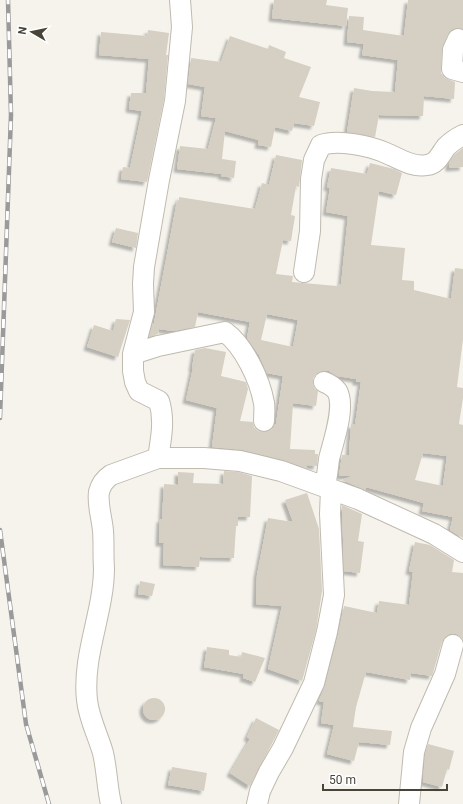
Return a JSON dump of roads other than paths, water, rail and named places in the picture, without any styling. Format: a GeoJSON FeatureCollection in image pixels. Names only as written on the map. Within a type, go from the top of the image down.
{"type":"FeatureCollection","features":[{"type":"Feature","properties":{"kind":"street"},"geometry":{"type":"LineString","coordinates":[[158,458],[162,433],[162,409],[160,401],[139,391],[134,382],[133,354],[144,312],[144,268],[159,180],[175,101],[182,27],[180,0]]}},
{"type":"Feature","properties":{"kind":"street"},"geometry":{"type":"LineString","coordinates":[[458,39],[453,50],[452,69],[463,72]]}},
{"type":"Feature","properties":{"kind":"street"},"geometry":{"type":"LineString","coordinates":[[304,272],[310,232],[311,179],[314,160],[321,145],[328,143],[354,144],[385,152],[409,163],[420,166],[434,163],[447,146],[456,138],[463,135]]}},
{"type":"Feature","properties":{"kind":"street"},"geometry":{"type":"LineString","coordinates":[[133,354],[158,346],[225,332],[238,344],[255,377],[264,404],[264,421]]}},
{"type":"Feature","properties":{"kind":"street"},"geometry":{"type":"LineString","coordinates":[[257,804],[260,791],[283,748],[314,683],[327,632],[334,595],[328,487],[339,408],[339,398],[336,390],[324,382]]}},
{"type":"Feature","properties":{"kind":"street"},"geometry":{"type":"LineString","coordinates":[[111,804],[103,752],[90,716],[86,681],[104,573],[103,532],[99,491],[101,485],[111,475],[158,458],[204,458],[240,461],[281,471],[328,487],[382,509],[434,534],[463,552]]}},
{"type":"Feature","properties":{"kind":"street"},"geometry":{"type":"LineString","coordinates":[[409,804],[414,752],[421,728],[446,674],[453,645]]}},
{"type":"Feature","properties":{"kind":"railway"},"geometry":{"type":"LineString","coordinates":[[0,418],[11,115],[8,0]]}},
{"type":"Feature","properties":{"kind":"railway"},"geometry":{"type":"LineString","coordinates":[[0,530],[26,724],[49,804]]}}]}
